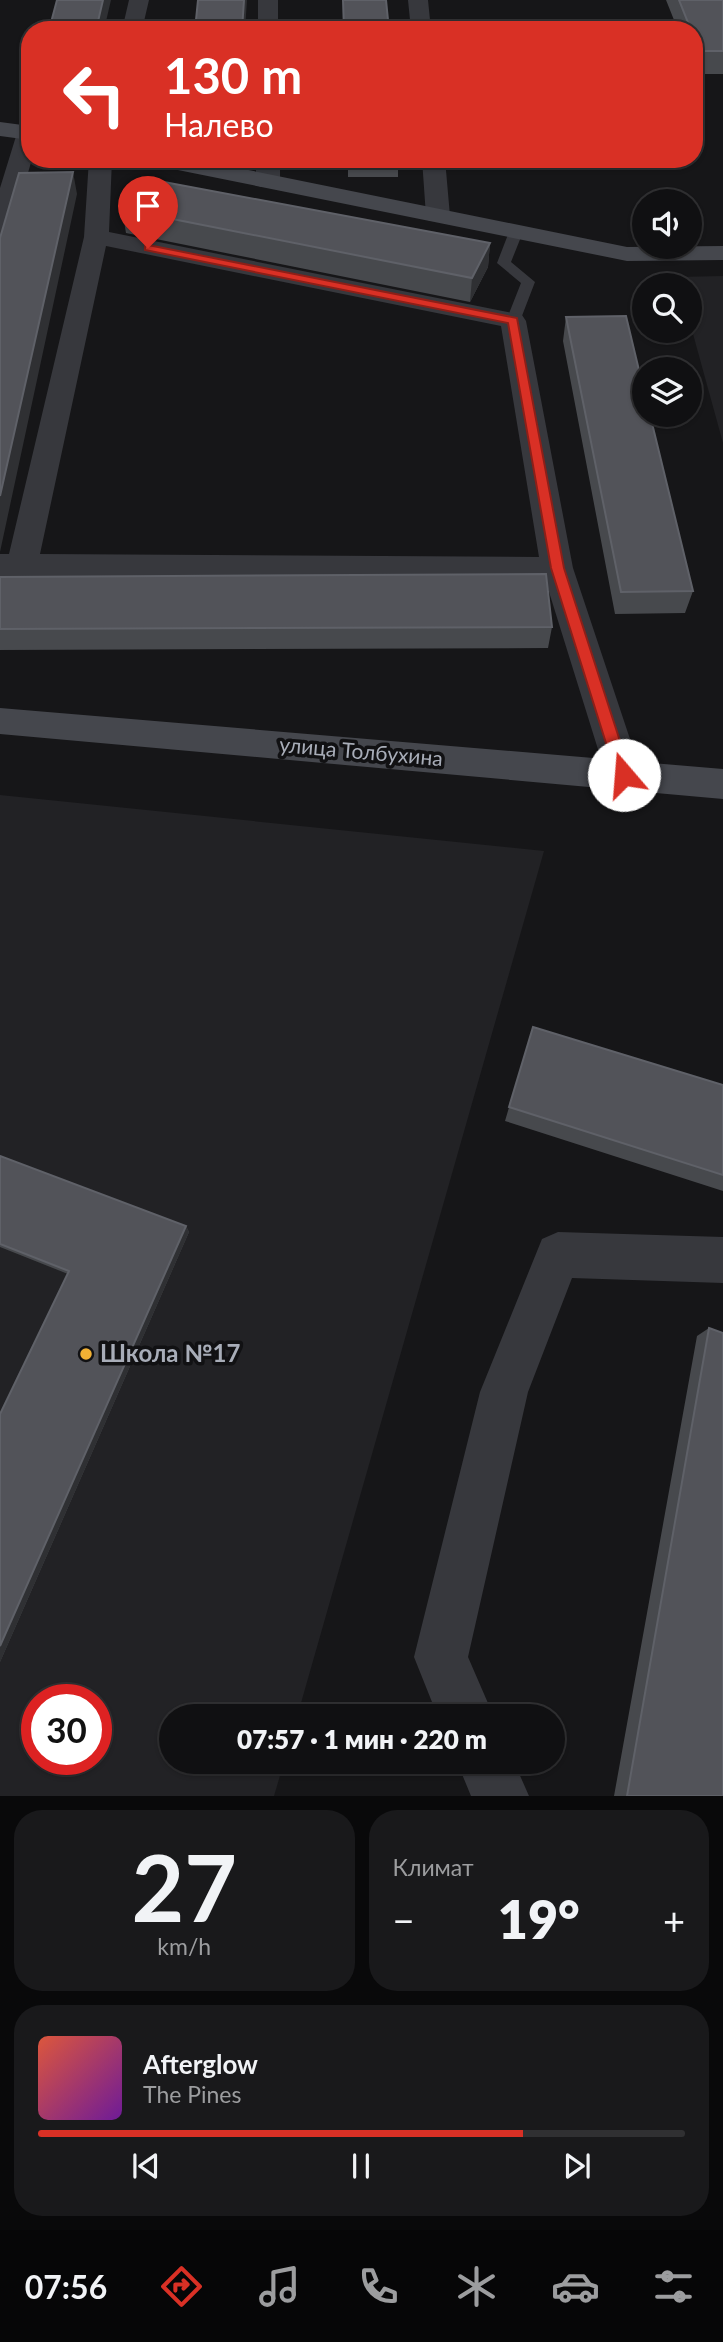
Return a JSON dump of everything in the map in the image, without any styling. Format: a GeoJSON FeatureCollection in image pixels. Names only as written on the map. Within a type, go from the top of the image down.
{"type":"FeatureCollection","features":[{"type":"Feature","properties":{"kind":"street"},"geometry":{"type":"LineString","coordinates":[[134,21],[139,0]]}},
{"type":"Feature","properties":{"kind":"street"},"geometry":{"type":"LineString","coordinates":[[268,0],[268,21]]}},
{"type":"Feature","properties":{"kind":"street"},"geometry":{"type":"LineString","coordinates":[[418,0],[420,21]]}},
{"type":"Feature","properties":{"kind":"street"},"geometry":{"type":"LineString","coordinates":[[0,129],[21,132]]}},
{"type":"Feature","properties":{"kind":"street"},"geometry":{"type":"LineString","coordinates":[[0,228],[21,159]]}},
{"type":"Feature","properties":{"kind":"street"},"geometry":{"type":"LineString","coordinates":[[100,168],[96,237],[11,566],[557,568]]}},
{"type":"Feature","properties":{"kind":"street"},"geometry":{"type":"LineString","coordinates":[[248,168],[268,170],[438,216],[626,254],[723,253]]}},
{"type":"Feature","properties":{"kind":"street"},"geometry":{"type":"LineString","coordinates":[[434,168],[438,216]]}},
{"type":"Feature","properties":{"kind":"street"},"geometry":{"type":"LineString","coordinates":[[96,237],[513,321],[557,568],[624,775]]}},
{"type":"Feature","properties":{"kind":"street","name":"улица Толбухина"},"geometry":{"type":"LineString","coordinates":[[0,721],[723,784]]}},
{"type":"Feature","properties":{"kind":"street"},"geometry":{"type":"LineString","coordinates":[[461,1704],[441,1657],[504,1392],[558,1255],[723,1260]]}},
{"type":"Feature","properties":{"kind":"street"},"geometry":{"type":"LineString","coordinates":[[490,1774],[500,1796]]}},
{"type":"Feature","properties":{"kind":"lane"},"geometry":{"type":"LineString","coordinates":[[513,321],[528,282],[504,263],[516,232]]}},
{"type":"Feature","properties":{"kind":"shaded area"},"geometry":{"type":"Polygon","coordinates":[[[702,276],[723,276],[723,443],[702,367],[702,357],[699,357],[696,343],[702,343],[702,276]]]}},
{"type":"Feature","properties":{"kind":"shaded area"},"geometry":{"type":"Polygon","coordinates":[[[0,795],[544,851],[301,1704],[159,1704],[159,1774],[280,1774],[274,1796],[0,1796],[0,795]]]}},
{"type":"Feature","properties":{"kind":"building"},"geometry":{"type":"Polygon","coordinates":[[[57,0],[103,0],[98,21],[51,21],[57,0]]]}},
{"type":"Feature","properties":{"kind":"building"},"geometry":{"type":"Polygon","coordinates":[[[198,0],[244,0],[243,21],[196,21],[198,0]]]}},
{"type":"Feature","properties":{"kind":"building"},"geometry":{"type":"Polygon","coordinates":[[[343,0],[386,0],[388,21],[344,21],[343,0]]]}},
{"type":"Feature","properties":{"kind":"building"},"geometry":{"type":"Polygon","coordinates":[[[679,0],[723,0],[723,51],[703,51],[703,21],[687,21],[679,0]]]}},
{"type":"Feature","properties":{"kind":"building"},"geometry":{"type":"Polygon","coordinates":[[[73,172],[0,496],[0,238],[19,173],[73,172]]]}},
{"type":"Feature","properties":{"kind":"building"},"geometry":{"type":"Polygon","coordinates":[[[148,179],[490,243],[472,278],[122,209],[148,179]]]}},
{"type":"Feature","properties":{"kind":"building"},"geometry":{"type":"Polygon","coordinates":[[[626,316],[636,357],[632,357],[632,427],[653,427],[693,591],[621,592],[566,317],[626,316]]]}},
{"type":"Feature","properties":{"kind":"building"},"geometry":{"type":"Polygon","coordinates":[[[546,574],[552,627],[0,629],[0,577],[546,574]]]}},
{"type":"Feature","properties":{"kind":"building"},"geometry":{"type":"Polygon","coordinates":[[[533,1027],[723,1085],[723,1175],[509,1107],[533,1027]]]}},
{"type":"Feature","properties":{"kind":"building","name":"Школа №17"},"geometry":{"type":"Polygon","coordinates":[[[0,1156],[186,1226],[0,1646],[0,1414],[69,1271],[0,1244],[0,1156]]]}},
{"type":"Feature","properties":{"kind":"building"},"geometry":{"type":"Polygon","coordinates":[[[709,1328],[723,1333],[723,1796],[627,1796],[709,1328]]]}},
{"type":"Feature","properties":{"kind":"place","name":"Школа №17"},"geometry":{"type":"Point","coordinates":[86,1354]}},
{"type":"Feature","properties":{"kind":"route"},"geometry":{"type":"LineString","coordinates":[[148,248],[513,321],[557,568],[624,775]]}}]}
